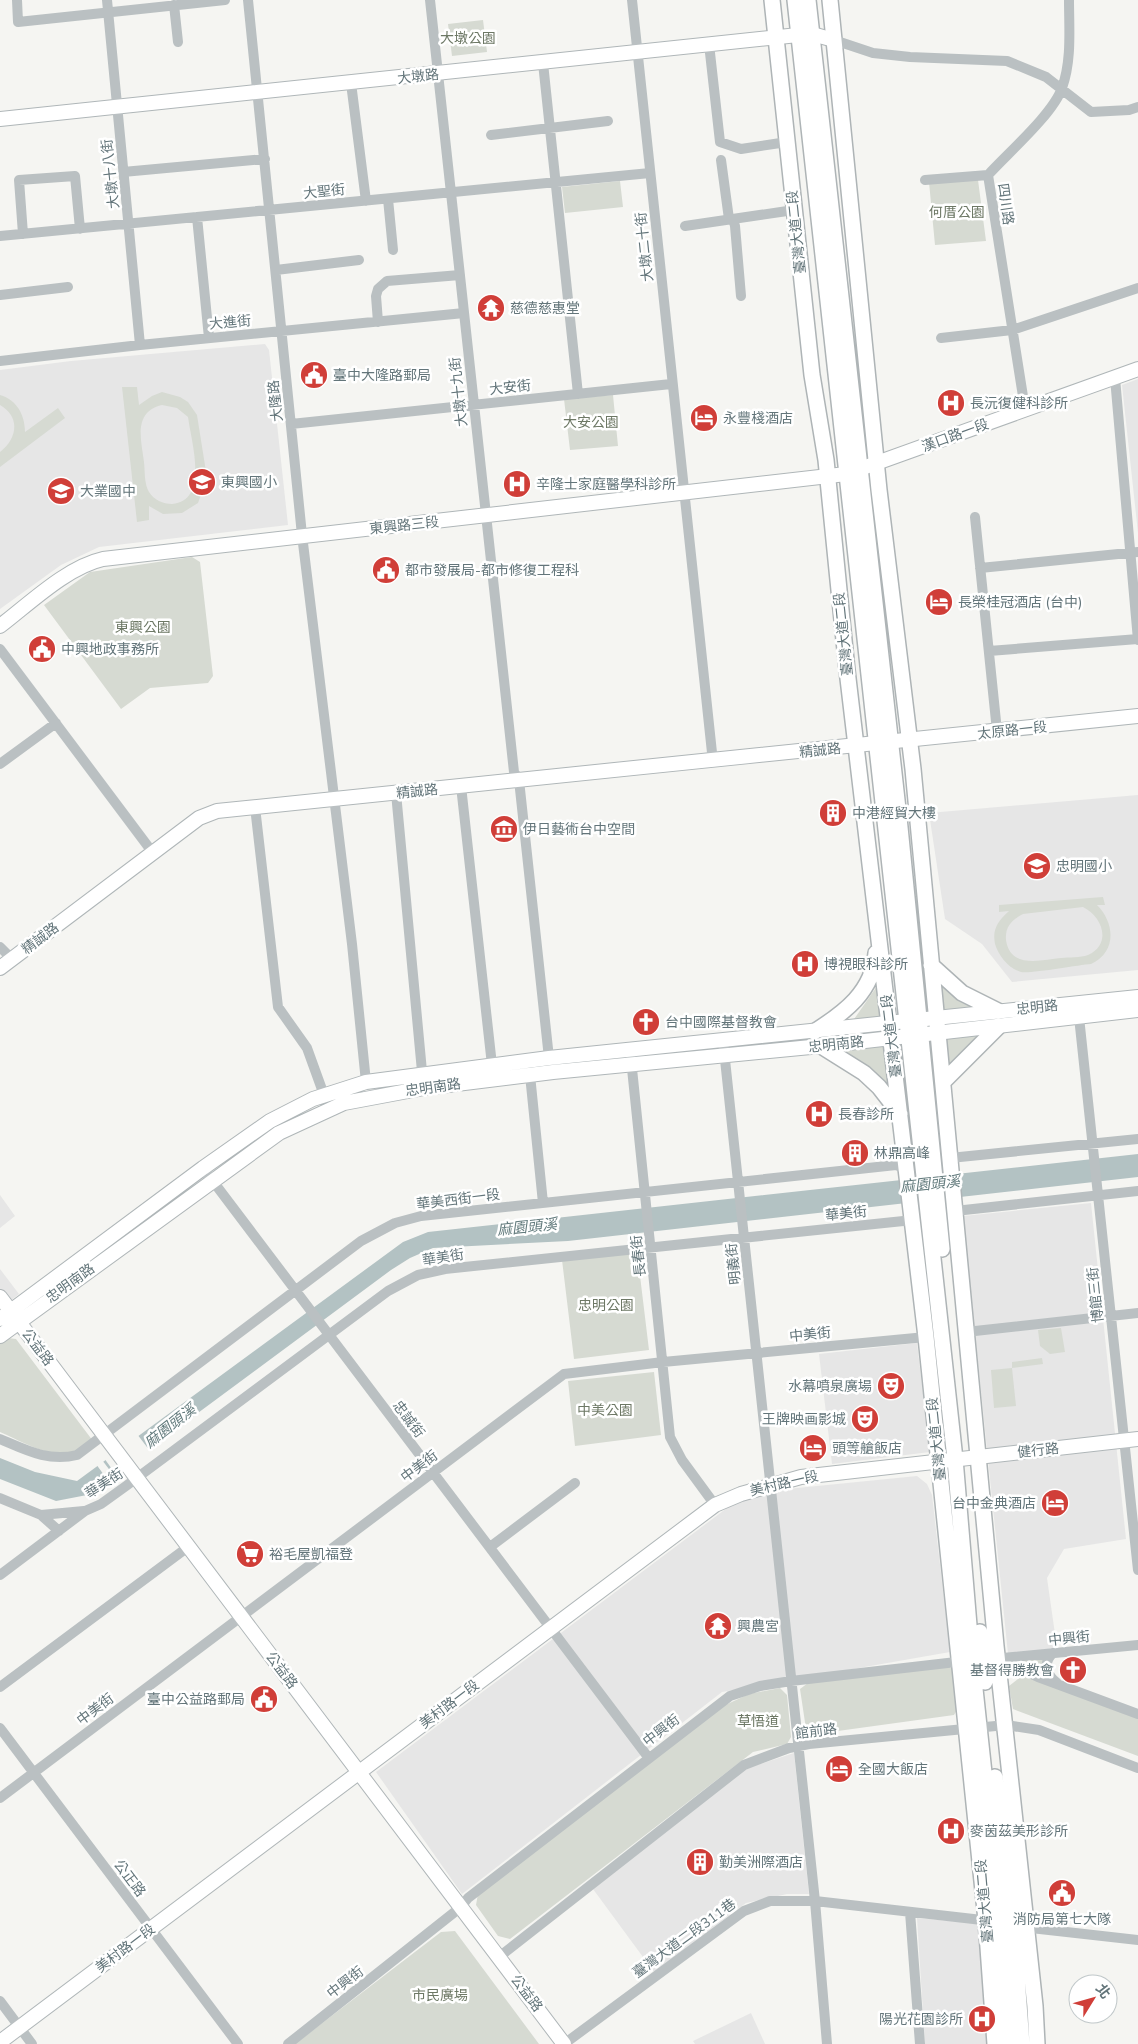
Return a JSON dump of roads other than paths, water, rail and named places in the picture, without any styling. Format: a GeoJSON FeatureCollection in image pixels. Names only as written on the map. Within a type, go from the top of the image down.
{"type":"FeatureCollection","features":[{"type":"Feature","properties":{"kind":"main road","name":"臺灣大道二段"},"geometry":{"type":"LineString","coordinates":[[772,0],[812,375],[828,477],[856,746],[901,1115],[920,1165],[933,1216],[978,1660],[978,1728],[1006,1923],[1037,2044]]}},
{"type":"Feature","properties":{"kind":"main road","name":"臺灣大道二段"},"geometry":{"type":"LineString","coordinates":[[794,0],[805,35]]}},
{"type":"Feature","properties":{"kind":"main road","name":"臺灣大道二段"},"geometry":{"type":"LineString","coordinates":[[808,0],[805,35],[914,1028],[920,1165],[912,1220],[926,1336],[938,1462],[978,1660],[1006,1725],[1008,2044]]}},
{"type":"Feature","properties":{"kind":"main road","name":"臺灣大道二段"},"geometry":{"type":"LineString","coordinates":[[830,0],[877,462],[909,741],[979,1456],[978,1728],[1022,2044]]}},
{"type":"Feature","properties":{"kind":"main road"},"geometry":{"type":"LineString","coordinates":[[814,1032],[845,1013],[866,985],[875,968],[878,919]]}},
{"type":"Feature","properties":{"kind":"main road"},"geometry":{"type":"LineString","coordinates":[[931,965],[962,993],[999,1019],[943,1082]]}},
{"type":"Feature","properties":{"kind":"main road"},"geometry":{"type":"LineString","coordinates":[[821,1046],[864,1073],[879,1087],[901,1115]]}},
{"type":"Feature","properties":{"kind":"main road","name":"臺灣大道二段"},"geometry":{"type":"LineString","coordinates":[[995,2044],[1006,1923]]}},
{"type":"Feature","properties":{"kind":"street"},"geometry":{"type":"LineString","coordinates":[[16,0],[18,22],[108,13],[171,4],[225,0]]}},
{"type":"Feature","properties":{"kind":"street","name":"大墩十八街"},"geometry":{"type":"LineString","coordinates":[[107,0],[140,345]]}},
{"type":"Feature","properties":{"kind":"street","name":"大隆路"},"geometry":{"type":"LineString","coordinates":[[248,0],[302,536],[335,798],[366,1082]]}},
{"type":"Feature","properties":{"kind":"street","name":"大墩十九街"},"geometry":{"type":"LineString","coordinates":[[430,0],[514,772],[519,780],[550,1058]]}},
{"type":"Feature","properties":{"kind":"street","name":"大墩二十街"},"geometry":{"type":"LineString","coordinates":[[632,0],[682,492],[713,762]]}},
{"type":"Feature","properties":{"kind":"street","name":"四川路"},"geometry":{"type":"LineString","coordinates":[[1025,408],[988,174],[1053,104],[1062,89],[1067,71],[1069,0]]}},
{"type":"Feature","properties":{"kind":"street"},"geometry":{"type":"LineString","coordinates":[[171,4],[178,42]]}},
{"type":"Feature","properties":{"kind":"street","name":"大墩路"},"geometry":{"type":"LineString","coordinates":[[0,119],[776,37],[805,35],[834,40]]}},
{"type":"Feature","properties":{"kind":"street"},"geometry":{"type":"LineString","coordinates":[[834,40],[882,54],[1007,61],[1046,77],[1091,112],[1128,110],[1138,107]]}},
{"type":"Feature","properties":{"kind":"street"},"geometry":{"type":"LineString","coordinates":[[709,44],[720,142],[741,149],[787,142]]}},
{"type":"Feature","properties":{"kind":"street"},"geometry":{"type":"LineString","coordinates":[[543,63],[578,394]]}},
{"type":"Feature","properties":{"kind":"street"},"geometry":{"type":"LineString","coordinates":[[352,83],[366,201]]}},
{"type":"Feature","properties":{"kind":"street"},"geometry":{"type":"LineString","coordinates":[[491,135],[608,121]]}},
{"type":"Feature","properties":{"kind":"street"},"geometry":{"type":"LineString","coordinates":[[123,172],[265,159]]}},
{"type":"Feature","properties":{"kind":"street"},"geometry":{"type":"LineString","coordinates":[[721,160],[731,219],[735,226],[741,296]]}},
{"type":"Feature","properties":{"kind":"street","name":"大聖街"},"geometry":{"type":"LineString","coordinates":[[0,236],[650,173]]}},
{"type":"Feature","properties":{"kind":"street"},"geometry":{"type":"LineString","coordinates":[[925,180],[988,174]]}},
{"type":"Feature","properties":{"kind":"street"},"geometry":{"type":"LineString","coordinates":[[23,234],[19,180],[75,176],[80,229]]}},
{"type":"Feature","properties":{"kind":"street"},"geometry":{"type":"LineString","coordinates":[[388,199],[393,250]]}},
{"type":"Feature","properties":{"kind":"street"},"geometry":{"type":"LineString","coordinates":[[685,226],[794,210]]}},
{"type":"Feature","properties":{"kind":"street"},"geometry":{"type":"LineString","coordinates":[[197,217],[209,338]]}},
{"type":"Feature","properties":{"kind":"street"},"geometry":{"type":"LineString","coordinates":[[276,270],[358,260]]}},
{"type":"Feature","properties":{"kind":"street"},"geometry":{"type":"LineString","coordinates":[[378,322],[376,296],[378,289],[387,281],[460,275]]}},
{"type":"Feature","properties":{"kind":"street"},"geometry":{"type":"LineString","coordinates":[[0,295],[68,287]]}},
{"type":"Feature","properties":{"kind":"street"},"geometry":{"type":"LineString","coordinates":[[941,338],[1012,330],[1138,288]]}},
{"type":"Feature","properties":{"kind":"street","name":"大進街"},"geometry":{"type":"LineString","coordinates":[[0,360],[464,313]]}},
{"type":"Feature","properties":{"kind":"street","name":"漢口路一段"},"geometry":{"type":"LineString","coordinates":[[828,477],[853,472],[1025,408],[1138,369]]}},
{"type":"Feature","properties":{"kind":"street"},"geometry":{"type":"LineString","coordinates":[[989,652],[1138,639],[1134,552],[1114,378]]}},
{"type":"Feature","properties":{"kind":"street","name":"大安街"},"geometry":{"type":"LineString","coordinates":[[291,424],[671,384]]}},
{"type":"Feature","properties":{"kind":"street","name":"東興路三段"},"geometry":{"type":"LineString","coordinates":[[0,626],[69,574],[92,561],[682,492],[828,477]]}},
{"type":"Feature","properties":{"kind":"street"},"geometry":{"type":"LineString","coordinates":[[975,517],[997,731]]}},
{"type":"Feature","properties":{"kind":"street"},"geometry":{"type":"LineString","coordinates":[[980,568],[1134,552]]}},
{"type":"Feature","properties":{"kind":"street"},"geometry":{"type":"LineString","coordinates":[[0,649],[153,853]]}},
{"type":"Feature","properties":{"kind":"street","name":"太原路一段"},"geometry":{"type":"LineString","coordinates":[[884,743],[1138,716]]}},
{"type":"Feature","properties":{"kind":"street"},"geometry":{"type":"LineString","coordinates":[[0,764],[56,723]]}},
{"type":"Feature","properties":{"kind":"street","name":"精誠路"},"geometry":{"type":"LineString","coordinates":[[0,968],[208,813],[335,798],[713,762],[884,743]]}},
{"type":"Feature","properties":{"kind":"street"},"geometry":{"type":"LineString","coordinates":[[461,786],[492,1065]]}},
{"type":"Feature","properties":{"kind":"street"},"geometry":{"type":"LineString","coordinates":[[396,793],[423,1080]]}},
{"type":"Feature","properties":{"kind":"street"},"geometry":{"type":"LineString","coordinates":[[255,807],[278,1007],[307,1048],[324,1095]]}},
{"type":"Feature","properties":{"kind":"street"},"geometry":{"type":"LineString","coordinates":[[0,947],[12,959]]}},
{"type":"Feature","properties":{"kind":"street","name":"忠明路"},"geometry":{"type":"LineString","coordinates":[[937,1025],[999,1019],[1138,997]]}},
{"type":"Feature","properties":{"kind":"street","name":"忠明路"},"geometry":{"type":"LineString","coordinates":[[999,1019],[1080,1017],[1138,1010]]}},
{"type":"Feature","properties":{"kind":"street","name":"博館三街"},"geometry":{"type":"LineString","coordinates":[[1080,1017],[1111,1316],[1132,1439],[1138,1570]]}},
{"type":"Feature","properties":{"kind":"street","name":"忠明南路"},"geometry":{"type":"LineString","coordinates":[[10,1317],[279,1133],[322,1112],[366,1097],[423,1080],[492,1065],[814,1032],[890,1030],[937,1025]]}},
{"type":"Feature","properties":{"kind":"street","name":"忠明南路"},"geometry":{"type":"LineString","coordinates":[[0,1336],[10,1317],[203,1168],[270,1121],[324,1095],[366,1082],[530,1075],[821,1046],[890,1030]]}},
{"type":"Feature","properties":{"kind":"street","name":"明義街"},"geometry":{"type":"LineString","coordinates":[[723,1041],[772,1484],[815,1901],[827,2044]]}},
{"type":"Feature","properties":{"kind":"street","name":"長春街"},"geometry":{"type":"LineString","coordinates":[[629,1050],[646,1194],[670,1437],[682,1460],[715,1505]]}},
{"type":"Feature","properties":{"kind":"street"},"geometry":{"type":"LineString","coordinates":[[530,1075],[543,1203]]}},
{"type":"Feature","properties":{"kind":"street"},"geometry":{"type":"LineString","coordinates":[[950,1158],[1093,1145],[1138,1138]]}},
{"type":"Feature","properties":{"kind":"street","name":"華美西街一段"},"geometry":{"type":"LineString","coordinates":[[0,1439],[33,1453],[58,1458],[77,1455],[107,1439],[297,1294],[361,1241],[395,1223],[421,1216],[738,1186],[896,1165],[920,1165]]}},
{"type":"Feature","properties":{"kind":"street","name":"忠誠街"},"geometry":{"type":"LineString","coordinates":[[203,1168],[648,1757]]}},
{"type":"Feature","properties":{"kind":"street"},"geometry":{"type":"LineString","coordinates":[[955,1211],[1098,1193],[1138,1191]]}},
{"type":"Feature","properties":{"kind":"street","name":"華美街"},"geometry":{"type":"LineString","coordinates":[[0,1575],[86,1511],[101,1504],[134,1476],[327,1333],[388,1290],[418,1275],[445,1268],[650,1244],[912,1220]]}},
{"type":"Feature","properties":{"kind":"street","name":"公益路"},"geometry":{"type":"LineString","coordinates":[[0,1296],[10,1317],[107,1439],[564,2044]]}},
{"type":"Feature","properties":{"kind":"street"},"geometry":{"type":"LineString","coordinates":[[966,1332],[1138,1313]]}},
{"type":"Feature","properties":{"kind":"street","name":"中美街"},"geometry":{"type":"LineString","coordinates":[[0,1798],[564,1374],[663,1362],[926,1336]]}},
{"type":"Feature","properties":{"kind":"street","name":"健行路"},"geometry":{"type":"LineString","coordinates":[[938,1462],[1132,1439]]}},
{"type":"Feature","properties":{"kind":"street","name":"美村路一段"},"geometry":{"type":"LineString","coordinates":[[0,2042],[715,1505],[772,1484],[831,1473],[938,1462]]}},
{"type":"Feature","properties":{"kind":"street"},"geometry":{"type":"LineString","coordinates":[[490,1546],[575,1483]]}},
{"type":"Feature","properties":{"kind":"street"},"geometry":{"type":"LineString","coordinates":[[0,1498],[41,1515],[58,1531]]}},
{"type":"Feature","properties":{"kind":"street"},"geometry":{"type":"LineString","coordinates":[[41,1515],[86,1511]]}},
{"type":"Feature","properties":{"kind":"street"},"geometry":{"type":"LineString","coordinates":[[0,1687],[188,1547]]}},
{"type":"Feature","properties":{"kind":"street","name":"中興街"},"geometry":{"type":"LineString","coordinates":[[288,2044],[461,1907],[468,1898],[648,1757],[730,1696],[760,1686],[791,1681],[978,1660],[1138,1645]]}},
{"type":"Feature","properties":{"kind":"street"},"geometry":{"type":"LineString","coordinates":[[1053,1653],[1047,1661],[1047,1669],[1050,1678],[1060,1685]]}},
{"type":"Feature","properties":{"kind":"street"},"geometry":{"type":"LineString","coordinates":[[978,1660],[1060,1685],[1138,1714]]}},
{"type":"Feature","properties":{"kind":"street","name":"館前路"},"geometry":{"type":"LineString","coordinates":[[500,1957],[744,1765],[758,1758],[798,1746],[1006,1725],[1039,1730],[1138,1768]]}},
{"type":"Feature","properties":{"kind":"street","name":"公正路"},"geometry":{"type":"LineString","coordinates":[[0,1728],[238,2044]]}},
{"type":"Feature","properties":{"kind":"street","name":"臺灣大道二段311巷"},"geometry":{"type":"LineString","coordinates":[[564,2044],[744,1911],[770,1901],[815,1901],[1138,1940]]}},
{"type":"Feature","properties":{"kind":"street"},"geometry":{"type":"LineString","coordinates":[[910,1912],[920,2044]]}},
{"type":"Feature","properties":{"kind":"street"},"geometry":{"type":"LineString","coordinates":[[0,2001],[32,2044]]}},
{"type":"Feature","properties":{"kind":"water","name":"麻園頭溪"},"geometry":{"type":"Polygon","coordinates":[[[1138,1154],[1138,1177],[568,1241],[433,1248],[410,1258],[391,1270],[87,1495],[56,1501],[0,1479],[0,1458],[35,1472],[77,1481],[403,1242],[428,1232],[1138,1154]]]}},
{"type":"Feature","properties":{"kind":"place","name":"慈德慈惠堂"},"geometry":{"type":"Point","coordinates":[491,308]}},
{"type":"Feature","properties":{"kind":"place","name":"臺中大隆路郵局"},"geometry":{"type":"Point","coordinates":[314,375]}},
{"type":"Feature","properties":{"kind":"place","name":"長沅復健科診所"},"geometry":{"type":"Point","coordinates":[951,403]}},
{"type":"Feature","properties":{"kind":"place","name":"永豐棧酒店"},"geometry":{"type":"Point","coordinates":[704,418]}},
{"type":"Feature","properties":{"kind":"place","name":"東興國小"},"geometry":{"type":"Point","coordinates":[202,482]}},
{"type":"Feature","properties":{"kind":"place","name":"辛隆士家庭醫學科診所"},"geometry":{"type":"Point","coordinates":[517,484]}},
{"type":"Feature","properties":{"kind":"place","name":"大業國中"},"geometry":{"type":"Point","coordinates":[61,491]}},
{"type":"Feature","properties":{"kind":"place","name":"都市發展局-都市修復工程科"},"geometry":{"type":"Point","coordinates":[386,570]}},
{"type":"Feature","properties":{"kind":"place","name":"長榮桂冠酒店 (台中)"},"geometry":{"type":"Point","coordinates":[939,602]}},
{"type":"Feature","properties":{"kind":"place","name":"中興地政事務所"},"geometry":{"type":"Point","coordinates":[42,649]}},
{"type":"Feature","properties":{"kind":"place","name":"中港經貿大樓"},"geometry":{"type":"Point","coordinates":[833,813]}},
{"type":"Feature","properties":{"kind":"place","name":"伊日藝術台中空間"},"geometry":{"type":"Point","coordinates":[504,829]}},
{"type":"Feature","properties":{"kind":"place","name":"忠明國小"},"geometry":{"type":"Point","coordinates":[1037,866]}},
{"type":"Feature","properties":{"kind":"place","name":"博視眼科診所"},"geometry":{"type":"Point","coordinates":[805,964]}},
{"type":"Feature","properties":{"kind":"place","name":"台中國際基督教會"},"geometry":{"type":"Point","coordinates":[646,1022]}},
{"type":"Feature","properties":{"kind":"place","name":"長春診所"},"geometry":{"type":"Point","coordinates":[819,1114]}},
{"type":"Feature","properties":{"kind":"place","name":"林鼎高峰"},"geometry":{"type":"Point","coordinates":[855,1153]}},
{"type":"Feature","properties":{"kind":"place","name":"水幕噴泉廣場"},"geometry":{"type":"Point","coordinates":[891,1386]}},
{"type":"Feature","properties":{"kind":"place","name":"王牌映画影城"},"geometry":{"type":"Point","coordinates":[865,1419]}},
{"type":"Feature","properties":{"kind":"place","name":"頭等艙飯店"},"geometry":{"type":"Point","coordinates":[813,1448]}},
{"type":"Feature","properties":{"kind":"place","name":"台中金典酒店"},"geometry":{"type":"Point","coordinates":[1055,1503]}},
{"type":"Feature","properties":{"kind":"place","name":"裕毛屋凱福登"},"geometry":{"type":"Point","coordinates":[250,1554]}},
{"type":"Feature","properties":{"kind":"place","name":"興農宮"},"geometry":{"type":"Point","coordinates":[718,1626]}},
{"type":"Feature","properties":{"kind":"place","name":"基督得勝教會"},"geometry":{"type":"Point","coordinates":[1073,1670]}},
{"type":"Feature","properties":{"kind":"place","name":"臺中公益路郵局"},"geometry":{"type":"Point","coordinates":[264,1699]}},
{"type":"Feature","properties":{"kind":"place","name":"全國大飯店"},"geometry":{"type":"Point","coordinates":[839,1769]}},
{"type":"Feature","properties":{"kind":"place","name":"麥茵茲美形診所"},"geometry":{"type":"Point","coordinates":[951,1831]}},
{"type":"Feature","properties":{"kind":"place","name":"勤美洲際酒店"},"geometry":{"type":"Point","coordinates":[700,1862]}},
{"type":"Feature","properties":{"kind":"place","name":"消防局第七大隊"},"geometry":{"type":"Point","coordinates":[1062,1893]}},
{"type":"Feature","properties":{"kind":"place","name":"陽光花園診所"},"geometry":{"type":"Point","coordinates":[982,2019]}},
{"type":"Feature","properties":{"kind":"park label","name":"大墩公園"},"geometry":{"type":"Point","coordinates":[468,38]}},
{"type":"Feature","properties":{"kind":"park label","name":"何厝公園"},"geometry":{"type":"Point","coordinates":[957,212]}},
{"type":"Feature","properties":{"kind":"park label","name":"大安公園"},"geometry":{"type":"Point","coordinates":[591,422]}},
{"type":"Feature","properties":{"kind":"park label","name":"東興公園"},"geometry":{"type":"Point","coordinates":[143,627]}},
{"type":"Feature","properties":{"kind":"park label","name":"忠明公園"},"geometry":{"type":"Point","coordinates":[606,1305]}},
{"type":"Feature","properties":{"kind":"park label","name":"中美公園"},"geometry":{"type":"Point","coordinates":[605,1410]}},
{"type":"Feature","properties":{"kind":"park label","name":"草悟道"},"geometry":{"type":"Point","coordinates":[758,1721]}},
{"type":"Feature","properties":{"kind":"park label","name":"市民廣場"},"geometry":{"type":"Point","coordinates":[440,1995]}}]}
